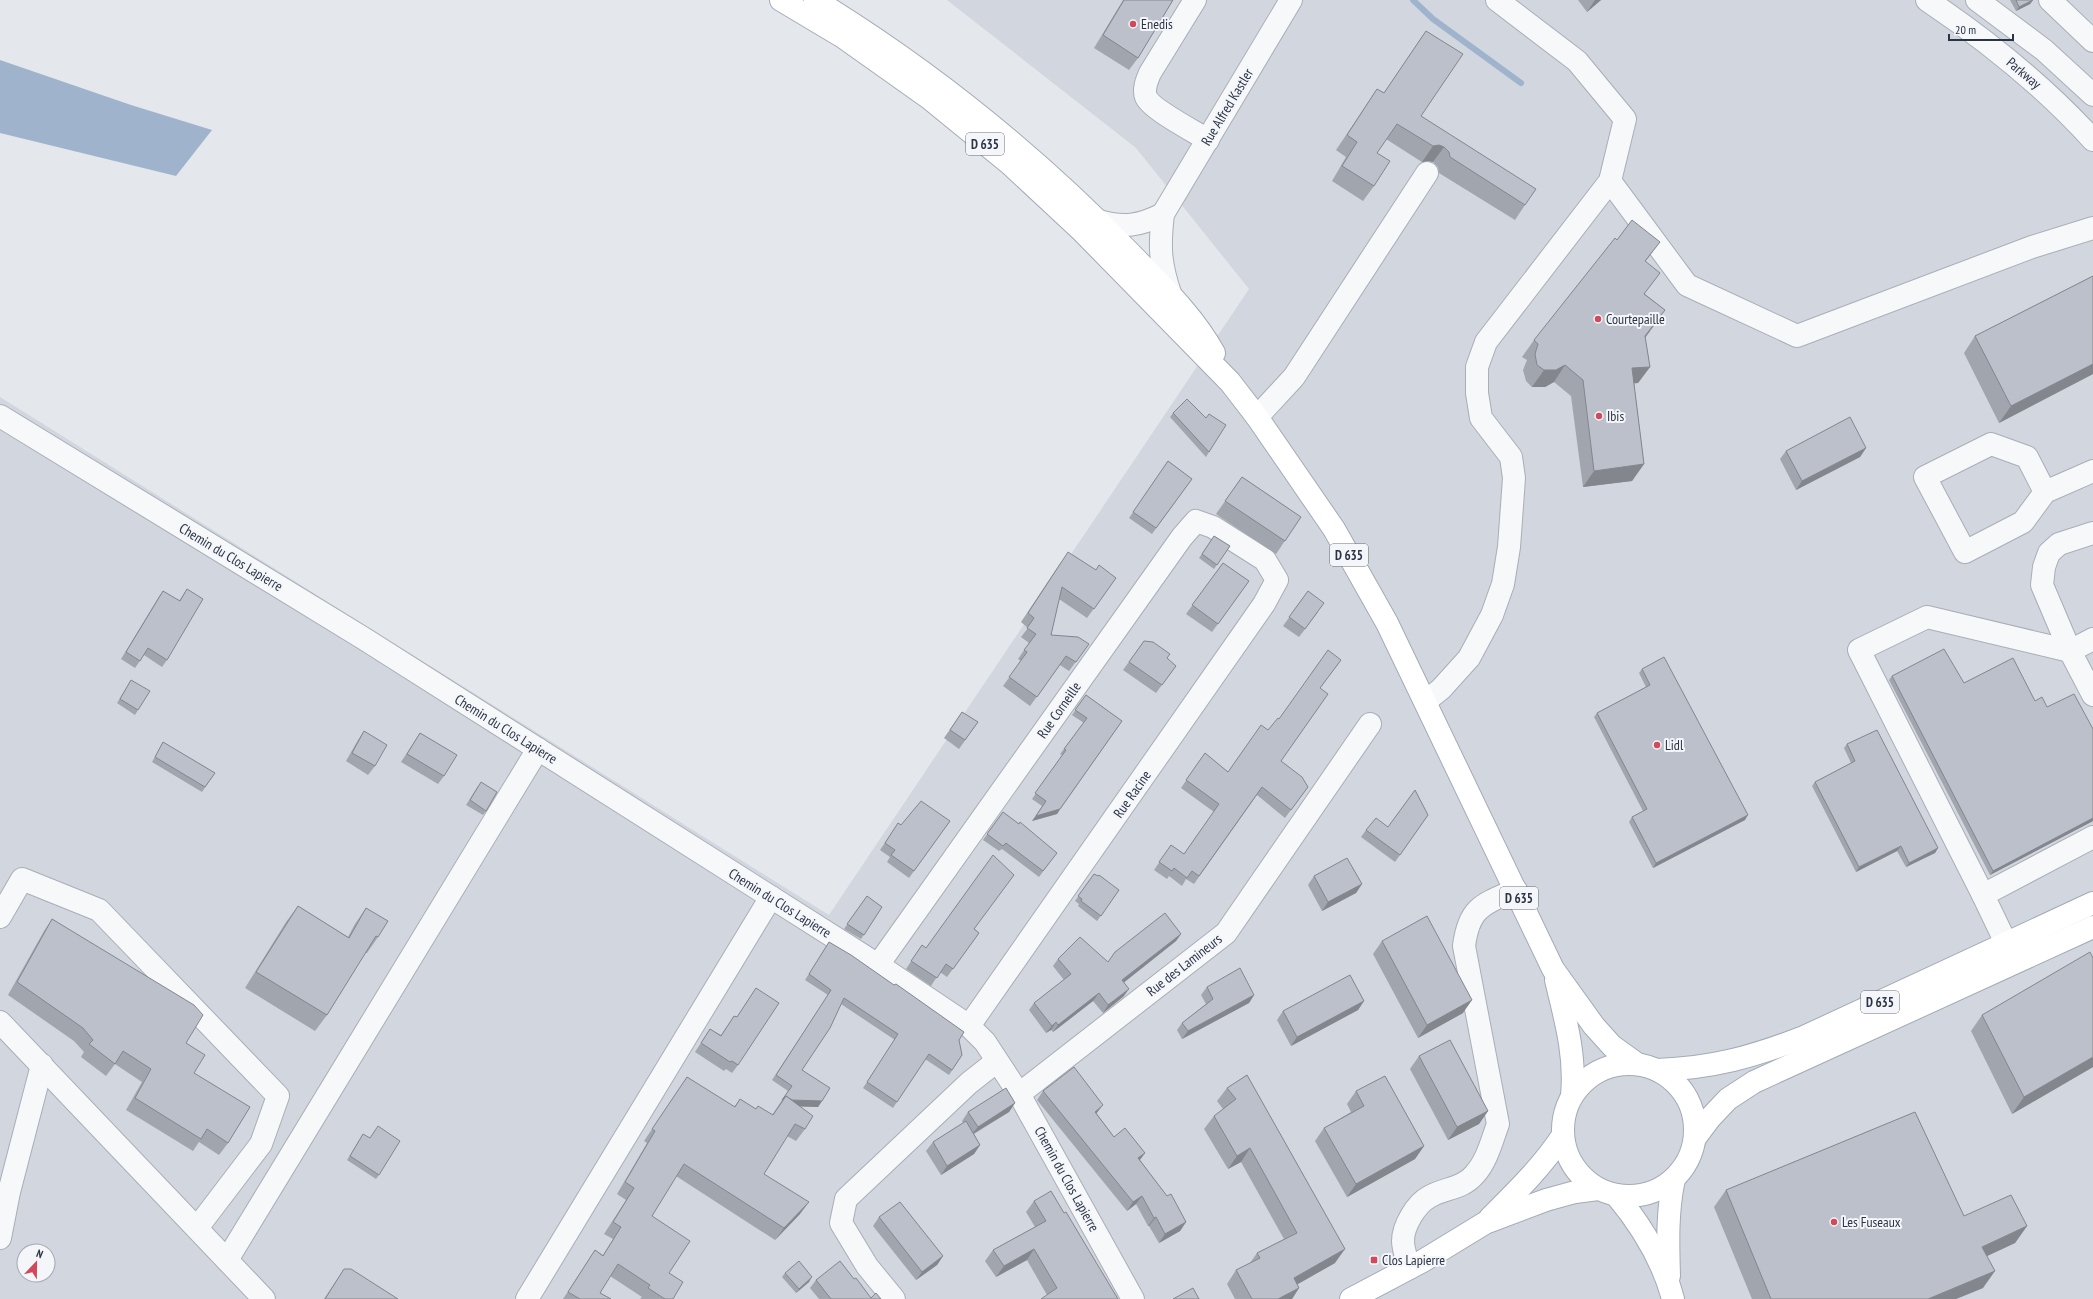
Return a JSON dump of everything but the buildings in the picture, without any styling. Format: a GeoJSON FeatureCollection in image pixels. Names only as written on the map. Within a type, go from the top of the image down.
{"type":"FeatureCollection","features":[{"type":"Feature","properties":{"kind":"main road","name":"D 635"},"geometry":{"type":"LineString","coordinates":[[781,0],[843,37],[929,98],[1010,164],[1082,231],[1230,382],[1257,417],[1334,529],[1387,623],[1553,969],[1594,1026],[1612,1046],[1647,1067],[1710,1066],[1758,1055],[1804,1037],[2093,903]]}},
{"type":"Feature","properties":{"kind":"main road","name":"D 635"},"geometry":{"type":"LineString","coordinates":[[815,0],[854,24],[940,83],[1021,150],[1099,221],[1171,296],[1204,335],[1230,382]]}},
{"type":"Feature","properties":{"kind":"main road","name":"D 635"},"geometry":{"type":"LineString","coordinates":[[1695,1138],[1710,1118],[1728,1099],[1754,1082],[2092,929]]}},
{"type":"Feature","properties":{"kind":"main road","name":"D 635"},"geometry":{"type":"LineString","coordinates":[[1553,969],[1570,1037],[1574,1072],[1572,1095]]}},
{"type":"Feature","properties":{"kind":"main road"},"geometry":{"type":"LineString","coordinates":[[1351,1299],[1409,1268],[1485,1223],[1546,1200],[1575,1192],[1607,1192],[1632,1196],[1647,1194],[1661,1188],[1674,1179],[1684,1167],[1692,1153],[1695,1138],[1693,1110],[1687,1097],[1669,1077],[1647,1067],[1622,1064],[1607,1067],[1593,1074],[1581,1083],[1572,1095],[1563,1121],[1563,1135],[1566,1152],[1573,1166],[1584,1179],[1607,1192],[1632,1214],[1646,1237],[1671,1292]]}},
{"type":"Feature","properties":{"kind":"main road"},"geometry":{"type":"LineString","coordinates":[[1485,1223],[1532,1176],[1550,1155],[1563,1135]]}},
{"type":"Feature","properties":{"kind":"main road"},"geometry":{"type":"LineString","coordinates":[[1671,1292],[1668,1232],[1670,1198],[1674,1179]]}},
{"type":"Feature","properties":{"kind":"street"},"geometry":{"type":"LineString","coordinates":[[1195,0],[1150,73],[1145,86],[1146,97],[1153,106],[1208,140]]}},
{"type":"Feature","properties":{"kind":"street","name":"Rue Alfred Kastler"},"geometry":{"type":"LineString","coordinates":[[1171,296],[1162,270],[1159,245],[1163,214],[1291,0]]}},
{"type":"Feature","properties":{"kind":"street"},"geometry":{"type":"LineString","coordinates":[[1426,702],[1441,689],[1469,658],[1492,615],[1503,584],[1509,547],[1514,478],[1511,457],[1482,418],[1477,393],[1477,367],[1486,342],[1610,181],[1625,119],[1577,61],[1497,0]]}},
{"type":"Feature","properties":{"kind":"street","name":"Parkway"},"geometry":{"type":"LineString","coordinates":[[1927,0],[1990,45],[2026,74],[2052,96],[2093,140]]}},
{"type":"Feature","properties":{"kind":"street"},"geometry":{"type":"LineString","coordinates":[[1977,0],[2044,50],[2093,95]]}},
{"type":"Feature","properties":{"kind":"street"},"geometry":{"type":"LineString","coordinates":[[2050,0],[2093,41]]}},
{"type":"Feature","properties":{"kind":"street"},"geometry":{"type":"LineString","coordinates":[[1257,417],[1294,376],[1427,173]]}},
{"type":"Feature","properties":{"kind":"street"},"geometry":{"type":"LineString","coordinates":[[1610,181],[1687,285],[1797,336],[2032,247],[2093,228]]}},
{"type":"Feature","properties":{"kind":"street"},"geometry":{"type":"LineString","coordinates":[[1099,221],[1129,226],[1146,223],[1163,214]]}},
{"type":"Feature","properties":{"kind":"street","name":"Chemin du Clos Lapierre"},"geometry":{"type":"LineString","coordinates":[[0,416],[363,638],[878,965],[969,1026],[985,1042],[1019,1094],[1133,1299]]}},
{"type":"Feature","properties":{"kind":"street"},"geometry":{"type":"LineString","coordinates":[[2045,492],[2027,457],[1991,444],[1925,478],[1965,552],[2024,522],[2045,492],[2093,471]]}},
{"type":"Feature","properties":{"kind":"street","name":"Rue Corneille"},"geometry":{"type":"LineString","coordinates":[[878,965],[1177,543],[1196,521],[1213,527],[1265,560]]}},
{"type":"Feature","properties":{"kind":"street"},"geometry":{"type":"LineString","coordinates":[[2093,533],[2059,544],[2050,553],[2044,567],[2042,584],[2070,651],[2093,695]]}},
{"type":"Feature","properties":{"kind":"street","name":"Rue Racine"},"geometry":{"type":"LineString","coordinates":[[969,1026],[1264,604],[1277,580],[1265,560]]}},
{"type":"Feature","properties":{"kind":"street"},"geometry":{"type":"LineString","coordinates":[[2006,943],[1859,650],[1927,617],[2070,651],[2093,639]]}},
{"type":"Feature","properties":{"kind":"street","name":"Rue des Lamineurs"},"geometry":{"type":"LineString","coordinates":[[1019,1094],[1226,933],[1370,724]]}},
{"type":"Feature","properties":{"kind":"street"},"geometry":{"type":"LineString","coordinates":[[227,1260],[538,749]]}},
{"type":"Feature","properties":{"kind":"street"},"geometry":{"type":"LineString","coordinates":[[1983,895],[2093,837]]}},
{"type":"Feature","properties":{"kind":"street"},"geometry":{"type":"LineString","coordinates":[[0,917],[22,879],[99,910],[278,1096],[260,1144],[197,1228]]}},
{"type":"Feature","properties":{"kind":"street"},"geometry":{"type":"LineString","coordinates":[[1409,1268],[1403,1241],[1407,1225],[1415,1211],[1428,1197],[1457,1187],[1475,1174],[1489,1148],[1498,1124],[1464,946],[1466,927],[1474,914],[1485,903],[1516,890]]}},
{"type":"Feature","properties":{"kind":"street"},"geometry":{"type":"LineString","coordinates":[[527,1299],[771,897]]}},
{"type":"Feature","properties":{"kind":"street"},"geometry":{"type":"LineString","coordinates":[[0,1022],[264,1299]]}},
{"type":"Feature","properties":{"kind":"street"},"geometry":{"type":"LineString","coordinates":[[894,1299],[867,1266],[841,1223],[846,1200],[970,1083],[997,1061]]}},
{"type":"Feature","properties":{"kind":"street"},"geometry":{"type":"LineString","coordinates":[[0,1238],[9,1192],[42,1065]]}},
{"type":"Feature","properties":{"kind":"shaded area"},"geometry":{"type":"Polygon","coordinates":[[[947,0],[2093,0],[2093,1299],[0,1299],[0,397],[829,915],[1249,289],[1136,148],[947,0]]]}},
{"type":"Feature","properties":{"kind":"water"},"geometry":{"type":"Polygon","coordinates":[[[0,60],[131,105],[212,130],[176,176],[0,133],[0,60]]]}},
{"type":"Feature","properties":{"kind":"waterway"},"geometry":{"type":"LineString","coordinates":[[1413,0],[1433,19],[1521,83]]}},
{"type":"Feature","properties":{"kind":"place","name":"Enedis"},"geometry":{"type":"Point","coordinates":[1133,24]}},
{"type":"Feature","properties":{"kind":"place","name":"Courtepaille"},"geometry":{"type":"Point","coordinates":[1598,319]}},
{"type":"Feature","properties":{"kind":"place","name":"Ibis"},"geometry":{"type":"Point","coordinates":[1599,416]}},
{"type":"Feature","properties":{"kind":"place","name":"Lidl"},"geometry":{"type":"Point","coordinates":[1657,745]}},
{"type":"Feature","properties":{"kind":"place","name":"Les Fuseaux"},"geometry":{"type":"Point","coordinates":[1834,1222]}},
{"type":"Feature","properties":{"kind":"place","name":"Clos Lapierre"},"geometry":{"type":"Point","coordinates":[1374,1260]}}]}
